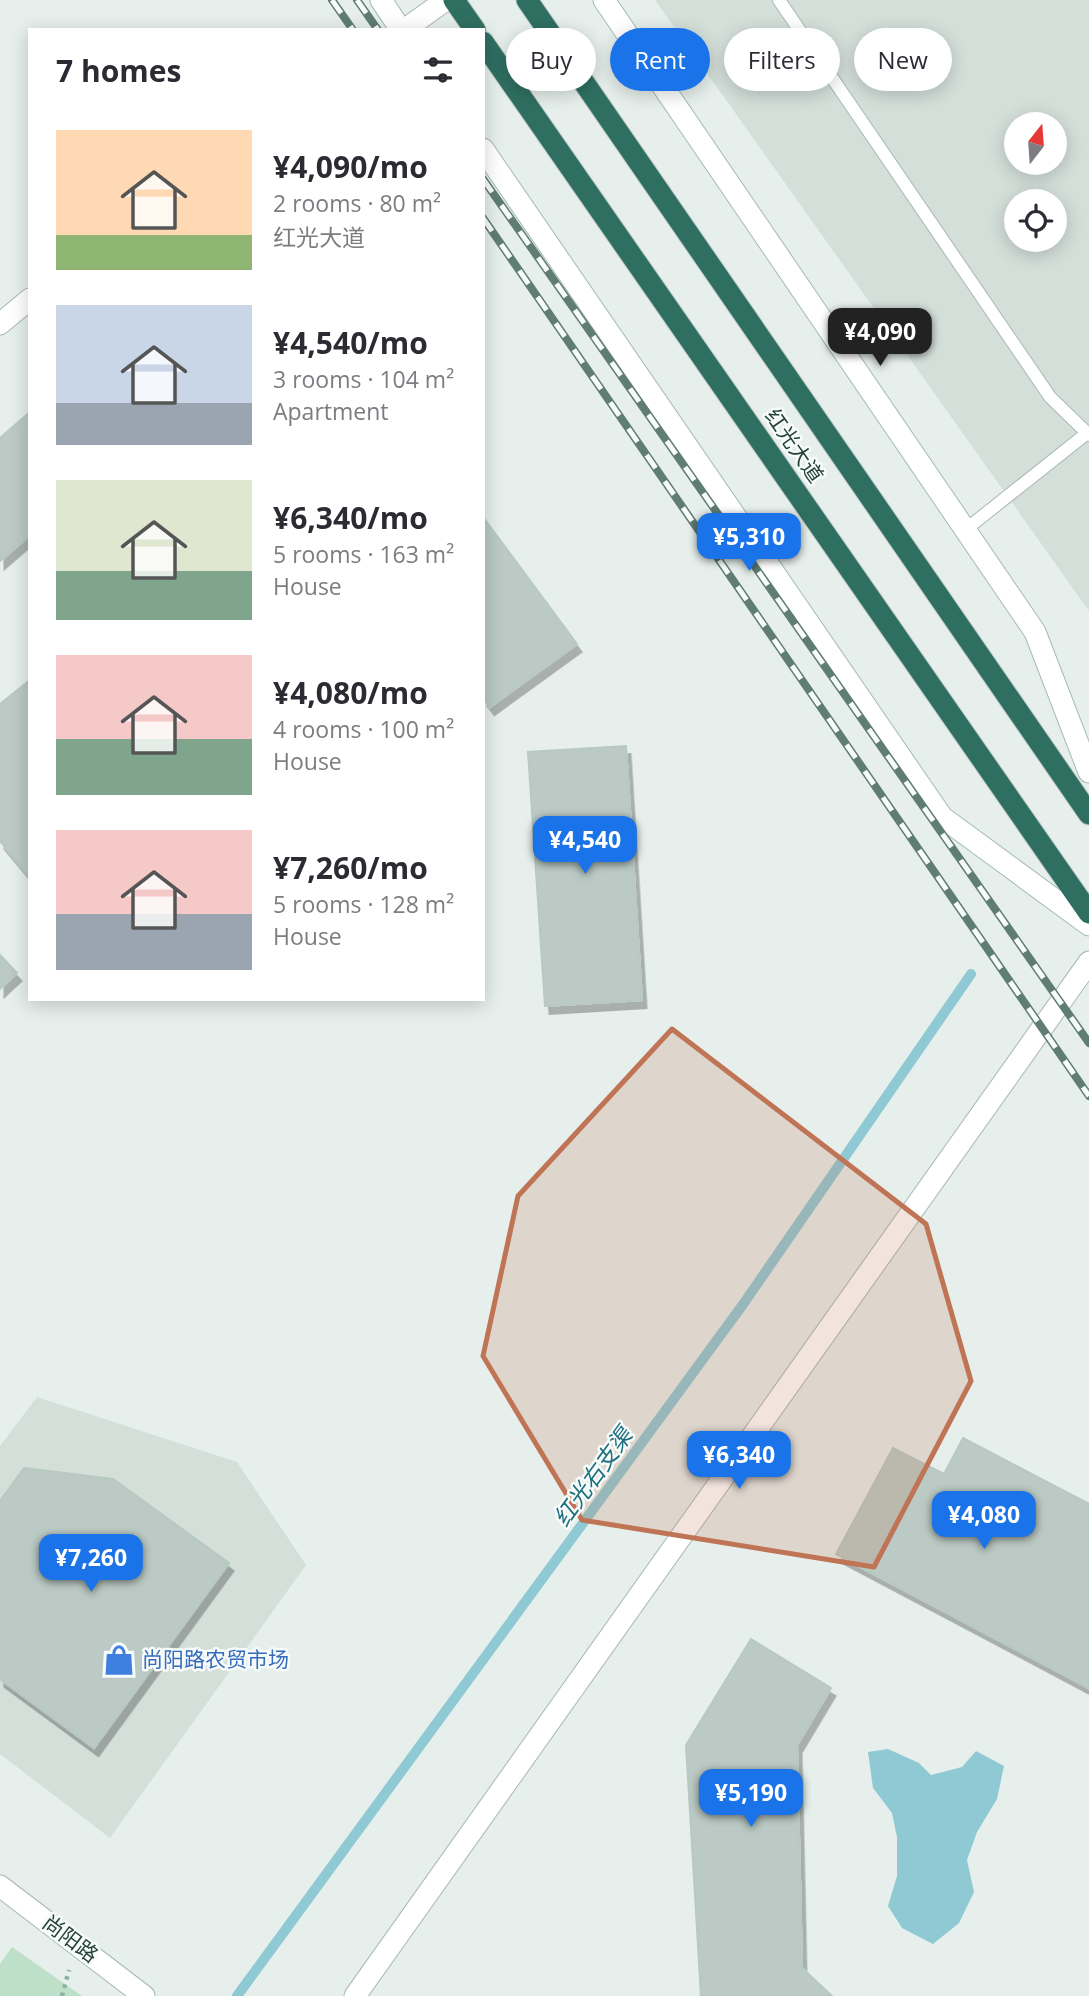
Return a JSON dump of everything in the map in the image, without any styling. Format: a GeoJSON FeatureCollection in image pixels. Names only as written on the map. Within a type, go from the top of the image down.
{"type":"FeatureCollection","features":[{"type":"Feature","properties":{"kind":"highway"},"geometry":{"type":"LineString","coordinates":[[454,0],[473,28]]}},
{"type":"Feature","properties":{"kind":"highway","name":"红光大道"},"geometry":{"type":"LineString","coordinates":[[527,0],[1089,814]]}},
{"type":"Feature","properties":{"kind":"highway","name":"红光大道"},"geometry":{"type":"LineString","coordinates":[[485,45],[1089,913]]}},
{"type":"Feature","properties":{"kind":"street"},"geometry":{"type":"LineString","coordinates":[[381,0],[401,28]]}},
{"type":"Feature","properties":{"kind":"street"},"geometry":{"type":"LineString","coordinates":[[405,28],[446,0]]}},
{"type":"Feature","properties":{"kind":"street"},"geometry":{"type":"LineString","coordinates":[[604,0],[1035,632],[1089,772]]}},
{"type":"Feature","properties":{"kind":"street"},"geometry":{"type":"LineString","coordinates":[[485,152],[942,817],[1089,925]]}},
{"type":"Feature","properties":{"kind":"street"},"geometry":{"type":"LineString","coordinates":[[0,324],[28,301]]}},
{"type":"Feature","properties":{"kind":"street"},"geometry":{"type":"LineString","coordinates":[[355,1996],[1089,962]]}},
{"type":"Feature","properties":{"kind":"street","name":"尚阳路"},"geometry":{"type":"LineString","coordinates":[[0,1886],[141,1994]]}},
{"type":"Feature","properties":{"kind":"lane"},"geometry":{"type":"LineString","coordinates":[[779,0],[1050,397],[1088,434],[965,530]]}},
{"type":"Feature","properties":{"kind":"highlighted area"},"geometry":{"type":"Polygon","coordinates":[[[672,1029],[926,1224],[971,1381],[874,1567],[582,1520],[483,1356],[518,1196],[672,1029]]]}},
{"type":"Feature","properties":{"kind":"shaded area"},"geometry":{"type":"Polygon","coordinates":[[[655,0],[1089,0],[1089,611],[710,77],[710,28],[675,28],[655,0]]]}},
{"type":"Feature","properties":{"kind":"shaded area","name":"尚阳路农贸市场"},"geometry":{"type":"Polygon","coordinates":[[[37,1397],[237,1462],[306,1565],[110,1838],[0,1754],[0,1446],[37,1397]]]}},
{"type":"Feature","properties":{"kind":"green space"},"geometry":{"type":"Polygon","coordinates":[[[12,1947],[82,1996],[0,1996],[0,1964],[12,1947]]]}},
{"type":"Feature","properties":{"kind":"water"},"geometry":{"type":"Polygon","coordinates":[[[888,1749],[919,1763],[931,1775],[962,1767],[976,1751],[1004,1766],[997,1799],[977,1832],[967,1860],[974,1892],[959,1923],[933,1944],[902,1928],[888,1906],[897,1876],[897,1837],[892,1813],[873,1788],[868,1752],[888,1749]]]}},
{"type":"Feature","properties":{"kind":"building"},"geometry":{"type":"Polygon","coordinates":[[[28,414],[28,537],[0,561],[0,438],[28,414]]]}},
{"type":"Feature","properties":{"kind":"building"},"geometry":{"type":"Polygon","coordinates":[[[485,520],[577,644],[490,707],[485,701],[485,520]]]}},
{"type":"Feature","properties":{"kind":"building"},"geometry":{"type":"Polygon","coordinates":[[[28,682],[28,875],[0,841],[0,704],[28,682]]]}},
{"type":"Feature","properties":{"kind":"building"},"geometry":{"type":"Polygon","coordinates":[[[626,746],[642,1000],[545,1006],[528,752],[626,746]]]}},
{"type":"Feature","properties":{"kind":"building"},"geometry":{"type":"Polygon","coordinates":[[[0,955],[17,973],[0,989],[0,955]]]}},
{"type":"Feature","properties":{"kind":"building"},"geometry":{"type":"Polygon","coordinates":[[[963,1438],[1089,1504],[1089,1688],[836,1554],[893,1448],[944,1474],[963,1438]]]}},
{"type":"Feature","properties":{"kind":"building"},"geometry":{"type":"Polygon","coordinates":[[[24,1468],[113,1479],[229,1563],[94,1748],[0,1679],[0,1501],[24,1468]]]}},
{"type":"Feature","properties":{"kind":"building"},"geometry":{"type":"Polygon","coordinates":[[[751,1639],[831,1688],[797,1745],[802,1968],[832,1996],[701,1996],[686,1745],[751,1639]]]}},
{"type":"Feature","properties":{"kind":"waterway","name":"红光右支渠"},"geometry":{"type":"LineString","coordinates":[[237,1996],[744,1303],[971,974]]}},
{"type":"Feature","properties":{"kind":"railway"},"geometry":{"type":"LineString","coordinates":[[332,0],[352,28]]}},
{"type":"Feature","properties":{"kind":"railway"},"geometry":{"type":"LineString","coordinates":[[357,0],[377,28]]}},
{"type":"Feature","properties":{"kind":"railway"},"geometry":{"type":"LineString","coordinates":[[485,182],[1089,1043]]}},
{"type":"Feature","properties":{"kind":"railway"},"geometry":{"type":"LineString","coordinates":[[485,221],[1089,1096]]}},
{"type":"Feature","properties":{"kind":"place","name":"尚阳路农贸市场"},"geometry":{"type":"Point","coordinates":[119,1660]}}]}
